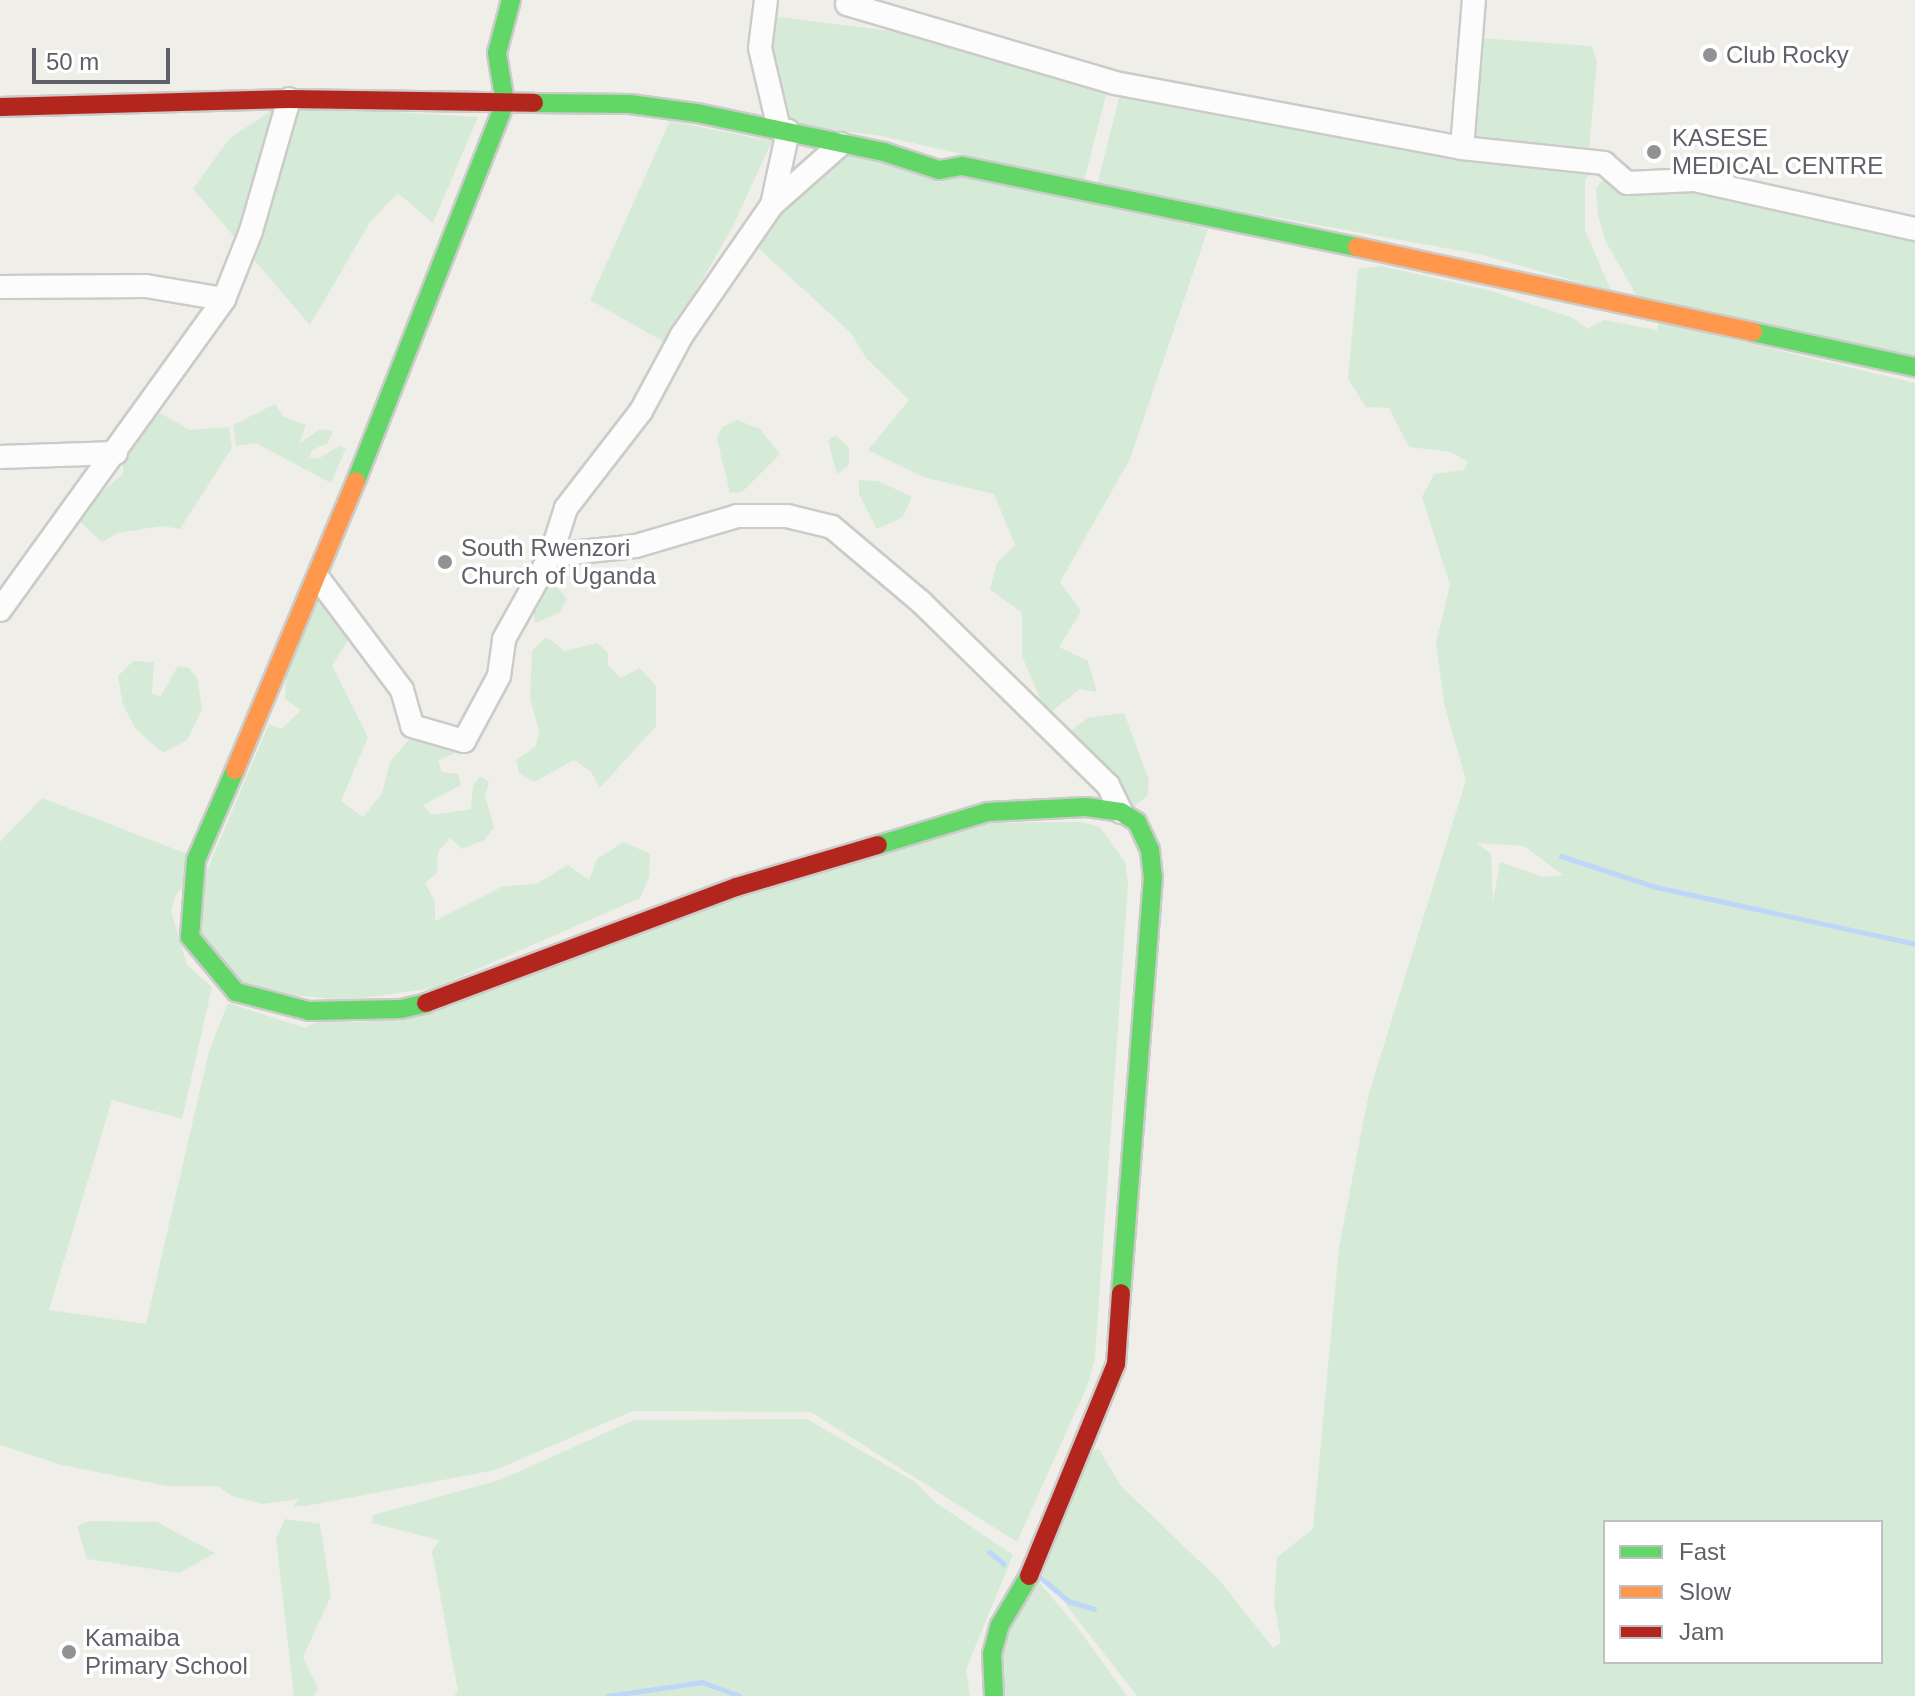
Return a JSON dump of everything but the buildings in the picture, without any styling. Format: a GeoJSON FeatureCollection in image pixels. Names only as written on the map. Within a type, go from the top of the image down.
{"type":"FeatureCollection","features":[{"type":"Feature","properties":{"kind":"street"},"geometry":{"type":"LineString","coordinates":[[511,0],[497,53],[505,103],[318,578],[196,860],[190,937],[206,962],[236,992],[276,1004],[309,1011],[401,1009],[451,997],[736,887],[988,812],[1061,806],[1121,812]]}},
{"type":"Feature","properties":{"kind":"street"},"geometry":{"type":"LineString","coordinates":[[766,0],[760,48],[783,130],[772,205]]}},
{"type":"Feature","properties":{"kind":"street"},"geometry":{"type":"LineString","coordinates":[[1462,148],[1474,0]]}},
{"type":"Feature","properties":{"kind":"street"},"geometry":{"type":"LineString","coordinates":[[847,4],[1104,80],[1462,148],[1604,163],[1627,183],[1694,180],[1915,229]]}},
{"type":"Feature","properties":{"kind":"street"},"geometry":{"type":"LineString","coordinates":[[0,610],[224,299],[251,231],[289,99]]}},
{"type":"Feature","properties":{"kind":"street"},"geometry":{"type":"LineString","coordinates":[[0,107],[289,99],[630,104],[783,130],[939,170],[962,166],[1089,190],[1915,367]]}},
{"type":"Feature","properties":{"kind":"street"},"geometry":{"type":"LineString","coordinates":[[318,578],[402,690],[412,726],[464,741],[499,676],[504,639],[525,594],[551,555],[566,508],[641,411],[682,335],[772,205],[841,144]]}},
{"type":"Feature","properties":{"kind":"street"},"geometry":{"type":"LineString","coordinates":[[0,287],[146,286],[224,299]]}},
{"type":"Feature","properties":{"kind":"street"},"geometry":{"type":"LineString","coordinates":[[0,457],[116,453]]}},
{"type":"Feature","properties":{"kind":"street"},"geometry":{"type":"LineString","coordinates":[[551,555],[636,546],[737,516],[787,516],[832,527],[921,602],[1108,785],[1121,812],[1143,831],[1153,877],[1116,1364],[1033,1569],[1000,1625],[992,1654],[994,1696]]}},
{"type":"Feature","properties":{"kind":"green space"},"geometry":{"type":"Polygon","coordinates":[[[753,14],[1044,50],[1113,68],[1084,181],[881,136],[779,122],[753,14]]]}},
{"type":"Feature","properties":{"kind":"green space"},"geometry":{"type":"Polygon","coordinates":[[[1480,38],[1592,46],[1597,62],[1589,149],[1611,152],[1585,180],[1585,230],[1611,291],[1478,254],[1097,185],[1126,71],[1468,136],[1480,38]]]}},
{"type":"Feature","properties":{"kind":"green space"},"geometry":{"type":"Polygon","coordinates":[[[280,105],[478,117],[433,223],[398,193],[370,222],[310,325],[193,189],[230,138],[280,105]]]}},
{"type":"Feature","properties":{"kind":"green space"},"geometry":{"type":"Polygon","coordinates":[[[670,121],[772,141],[733,226],[666,343],[590,300],[670,121]]]}},
{"type":"Feature","properties":{"kind":"green space"},"geometry":{"type":"Polygon","coordinates":[[[854,149],[1208,229],[1130,459],[1060,582],[1081,611],[1059,647],[1088,661],[1097,692],[1080,689],[1047,715],[1022,656],[1022,613],[990,589],[997,563],[1015,545],[994,494],[923,477],[868,450],[909,400],[866,358],[851,333],[746,237],[766,211],[854,149]]]}},
{"type":"Feature","properties":{"kind":"green space"},"geometry":{"type":"Polygon","coordinates":[[[1611,170],[1635,170],[1915,234],[1915,357],[1638,298],[1606,242],[1598,216],[1596,188],[1611,170]]]}},
{"type":"Feature","properties":{"kind":"green space"},"geometry":{"type":"Polygon","coordinates":[[[1381,266],[1488,290],[1571,317],[1588,329],[1604,320],[1657,330],[1659,322],[1915,383],[1915,1696],[1137,1696],[1043,1575],[1080,1456],[1099,1449],[1121,1486],[1220,1581],[1273,1648],[1281,1642],[1274,1604],[1277,1557],[1313,1529],[1339,1247],[1369,1093],[1466,780],[1444,703],[1436,643],[1450,585],[1422,497],[1434,474],[1464,470],[1468,462],[1451,452],[1409,447],[1389,408],[1366,407],[1348,379],[1358,269],[1381,266]],[[1477,843],[1491,854],[1493,902],[1500,862],[1543,877],[1563,875],[1524,846],[1477,843]]]}},
{"type":"Feature","properties":{"kind":"green space"},"geometry":{"type":"Polygon","coordinates":[[[275,404],[284,417],[306,425],[299,444],[320,429],[333,431],[328,443],[312,450],[310,457],[318,459],[339,446],[346,448],[331,483],[256,443],[236,446],[233,425],[275,404]]]}},
{"type":"Feature","properties":{"kind":"green space"},"geometry":{"type":"Polygon","coordinates":[[[160,413],[190,430],[229,427],[232,448],[180,529],[162,526],[118,533],[102,542],[74,516],[123,474],[123,450],[160,413]]]}},
{"type":"Feature","properties":{"kind":"green space"},"geometry":{"type":"Polygon","coordinates":[[[737,420],[760,429],[780,454],[742,492],[730,493],[717,439],[722,427],[737,420]]]}},
{"type":"Feature","properties":{"kind":"green space"},"geometry":{"type":"Polygon","coordinates":[[[835,435],[849,447],[849,465],[837,474],[828,441],[835,435]]]}},
{"type":"Feature","properties":{"kind":"green space"},"geometry":{"type":"Polygon","coordinates":[[[859,480],[878,481],[912,497],[903,517],[877,529],[859,494],[859,480]]]}},
{"type":"Feature","properties":{"kind":"green space"},"geometry":{"type":"Polygon","coordinates":[[[552,580],[567,599],[559,613],[535,623],[532,600],[538,584],[552,580]]]}},
{"type":"Feature","properties":{"kind":"green space"},"geometry":{"type":"Polygon","coordinates":[[[314,589],[351,636],[332,665],[368,737],[341,801],[363,817],[382,793],[390,762],[414,734],[463,749],[438,761],[442,772],[458,774],[461,785],[423,805],[432,815],[471,809],[473,786],[480,776],[489,782],[485,796],[494,828],[484,840],[462,849],[450,838],[438,852],[437,873],[425,883],[435,902],[435,921],[503,886],[536,884],[568,865],[589,880],[597,859],[624,842],[650,854],[649,877],[640,898],[434,988],[348,1000],[257,992],[206,957],[194,901],[269,724],[281,729],[301,710],[285,699],[286,674],[314,589]]]}},
{"type":"Feature","properties":{"kind":"green space"},"geometry":{"type":"Polygon","coordinates":[[[546,637],[565,651],[597,643],[608,653],[608,666],[621,678],[640,668],[656,686],[656,726],[600,788],[591,772],[574,760],[534,782],[519,773],[516,760],[536,746],[539,730],[530,699],[532,651],[546,637]]]}},
{"type":"Feature","properties":{"kind":"green space"},"geometry":{"type":"Polygon","coordinates":[[[133,661],[154,662],[152,693],[160,697],[178,666],[189,668],[197,678],[202,709],[187,740],[163,753],[135,728],[123,705],[118,676],[133,661]]]}},
{"type":"Feature","properties":{"kind":"green space"},"geometry":{"type":"Polygon","coordinates":[[[1124,713],[1149,780],[1148,795],[1129,811],[1057,741],[1088,718],[1124,713]]]}},
{"type":"Feature","properties":{"kind":"green space"},"geometry":{"type":"Polygon","coordinates":[[[42,798],[203,860],[176,895],[171,910],[187,965],[212,987],[182,1119],[112,1100],[49,1310],[146,1324],[209,1051],[228,1003],[305,1028],[316,1022],[365,1022],[948,823],[1081,822],[1100,827],[1125,862],[1128,884],[1095,1358],[1088,1384],[1017,1542],[811,1412],[633,1411],[495,1470],[306,1506],[294,1506],[298,1499],[263,1504],[232,1496],[218,1486],[167,1486],[62,1465],[0,1445],[0,842],[42,798]]]}},
{"type":"Feature","properties":{"kind":"green space"},"geometry":{"type":"Polygon","coordinates":[[[807,1419],[915,1482],[935,1502],[1013,1555],[966,1669],[970,1696],[454,1696],[458,1691],[432,1552],[439,1540],[372,1523],[373,1515],[500,1480],[634,1420],[807,1419]]]}},
{"type":"Feature","properties":{"kind":"green space"},"geometry":{"type":"Polygon","coordinates":[[[285,1519],[320,1524],[331,1596],[303,1657],[318,1688],[313,1696],[294,1696],[276,1539],[285,1519]]]}},
{"type":"Feature","properties":{"kind":"green space"},"geometry":{"type":"Polygon","coordinates":[[[90,1521],[157,1522],[215,1553],[179,1573],[87,1559],[77,1526],[90,1521]]]}},
{"type":"Feature","properties":{"kind":"green space"},"geometry":{"type":"Polygon","coordinates":[[[1028,1569],[1077,1627],[1127,1696],[988,1696],[1028,1569]]]}},
{"type":"Feature","properties":{"kind":"waterway"},"geometry":{"type":"LineString","coordinates":[[1561,856],[1656,887],[1915,944]]}},
{"type":"Feature","properties":{"kind":"waterway"},"geometry":{"type":"LineString","coordinates":[[989,1552],[1004,1564]]}},
{"type":"Feature","properties":{"kind":"waterway"},"geometry":{"type":"LineString","coordinates":[[1041,1578],[1068,1601],[1094,1609]]}},
{"type":"Feature","properties":{"kind":"waterway"},"geometry":{"type":"LineString","coordinates":[[608,1696],[702,1682],[740,1696]]}},
{"type":"Feature","properties":{"kind":"traffic: fast"},"geometry":{"type":"LineString","coordinates":[[356,481],[505,103],[497,53],[511,0]]}},
{"type":"Feature","properties":{"kind":"traffic: fast"},"geometry":{"type":"LineString","coordinates":[[534,103],[630,104],[697,113],[884,152],[939,170],[962,166],[1357,247]]}},
{"type":"Feature","properties":{"kind":"traffic: fast"},"geometry":{"type":"LineString","coordinates":[[1753,332],[1915,367]]}},
{"type":"Feature","properties":{"kind":"traffic: fast"},"geometry":{"type":"LineString","coordinates":[[235,770],[196,860],[190,937],[236,992],[309,1011],[401,1009],[426,1003]]}},
{"type":"Feature","properties":{"kind":"traffic: fast"},"geometry":{"type":"LineString","coordinates":[[878,845],[988,812],[1086,807],[1121,812],[1137,822],[1150,850],[1153,877],[1121,1293]]}},
{"type":"Feature","properties":{"kind":"traffic: fast"},"geometry":{"type":"LineString","coordinates":[[994,1696],[992,1654],[1000,1625],[1029,1576]]}},
{"type":"Feature","properties":{"kind":"traffic: slow"},"geometry":{"type":"LineString","coordinates":[[1357,247],[1753,332]]}},
{"type":"Feature","properties":{"kind":"traffic: slow"},"geometry":{"type":"LineString","coordinates":[[235,770],[356,481]]}},
{"type":"Feature","properties":{"kind":"traffic: jam"},"geometry":{"type":"LineString","coordinates":[[0,107],[289,99],[534,103]]}},
{"type":"Feature","properties":{"kind":"traffic: jam"},"geometry":{"type":"LineString","coordinates":[[426,1003],[736,887],[878,845]]}},
{"type":"Feature","properties":{"kind":"traffic: jam"},"geometry":{"type":"LineString","coordinates":[[1029,1576],[1116,1364],[1121,1293]]}},
{"type":"Feature","properties":{"kind":"place","name":"Club Rocky"},"geometry":{"type":"Point","coordinates":[1710,55]}},
{"type":"Feature","properties":{"kind":"place","name":"KASESE MEDICAL CENTRE"},"geometry":{"type":"Point","coordinates":[1654,152]}},
{"type":"Feature","properties":{"kind":"place","name":"South Rwenzori Church of Uganda"},"geometry":{"type":"Point","coordinates":[445,562]}},
{"type":"Feature","properties":{"kind":"place","name":"Kamaiba Primary School"},"geometry":{"type":"Point","coordinates":[69,1652]}}]}
